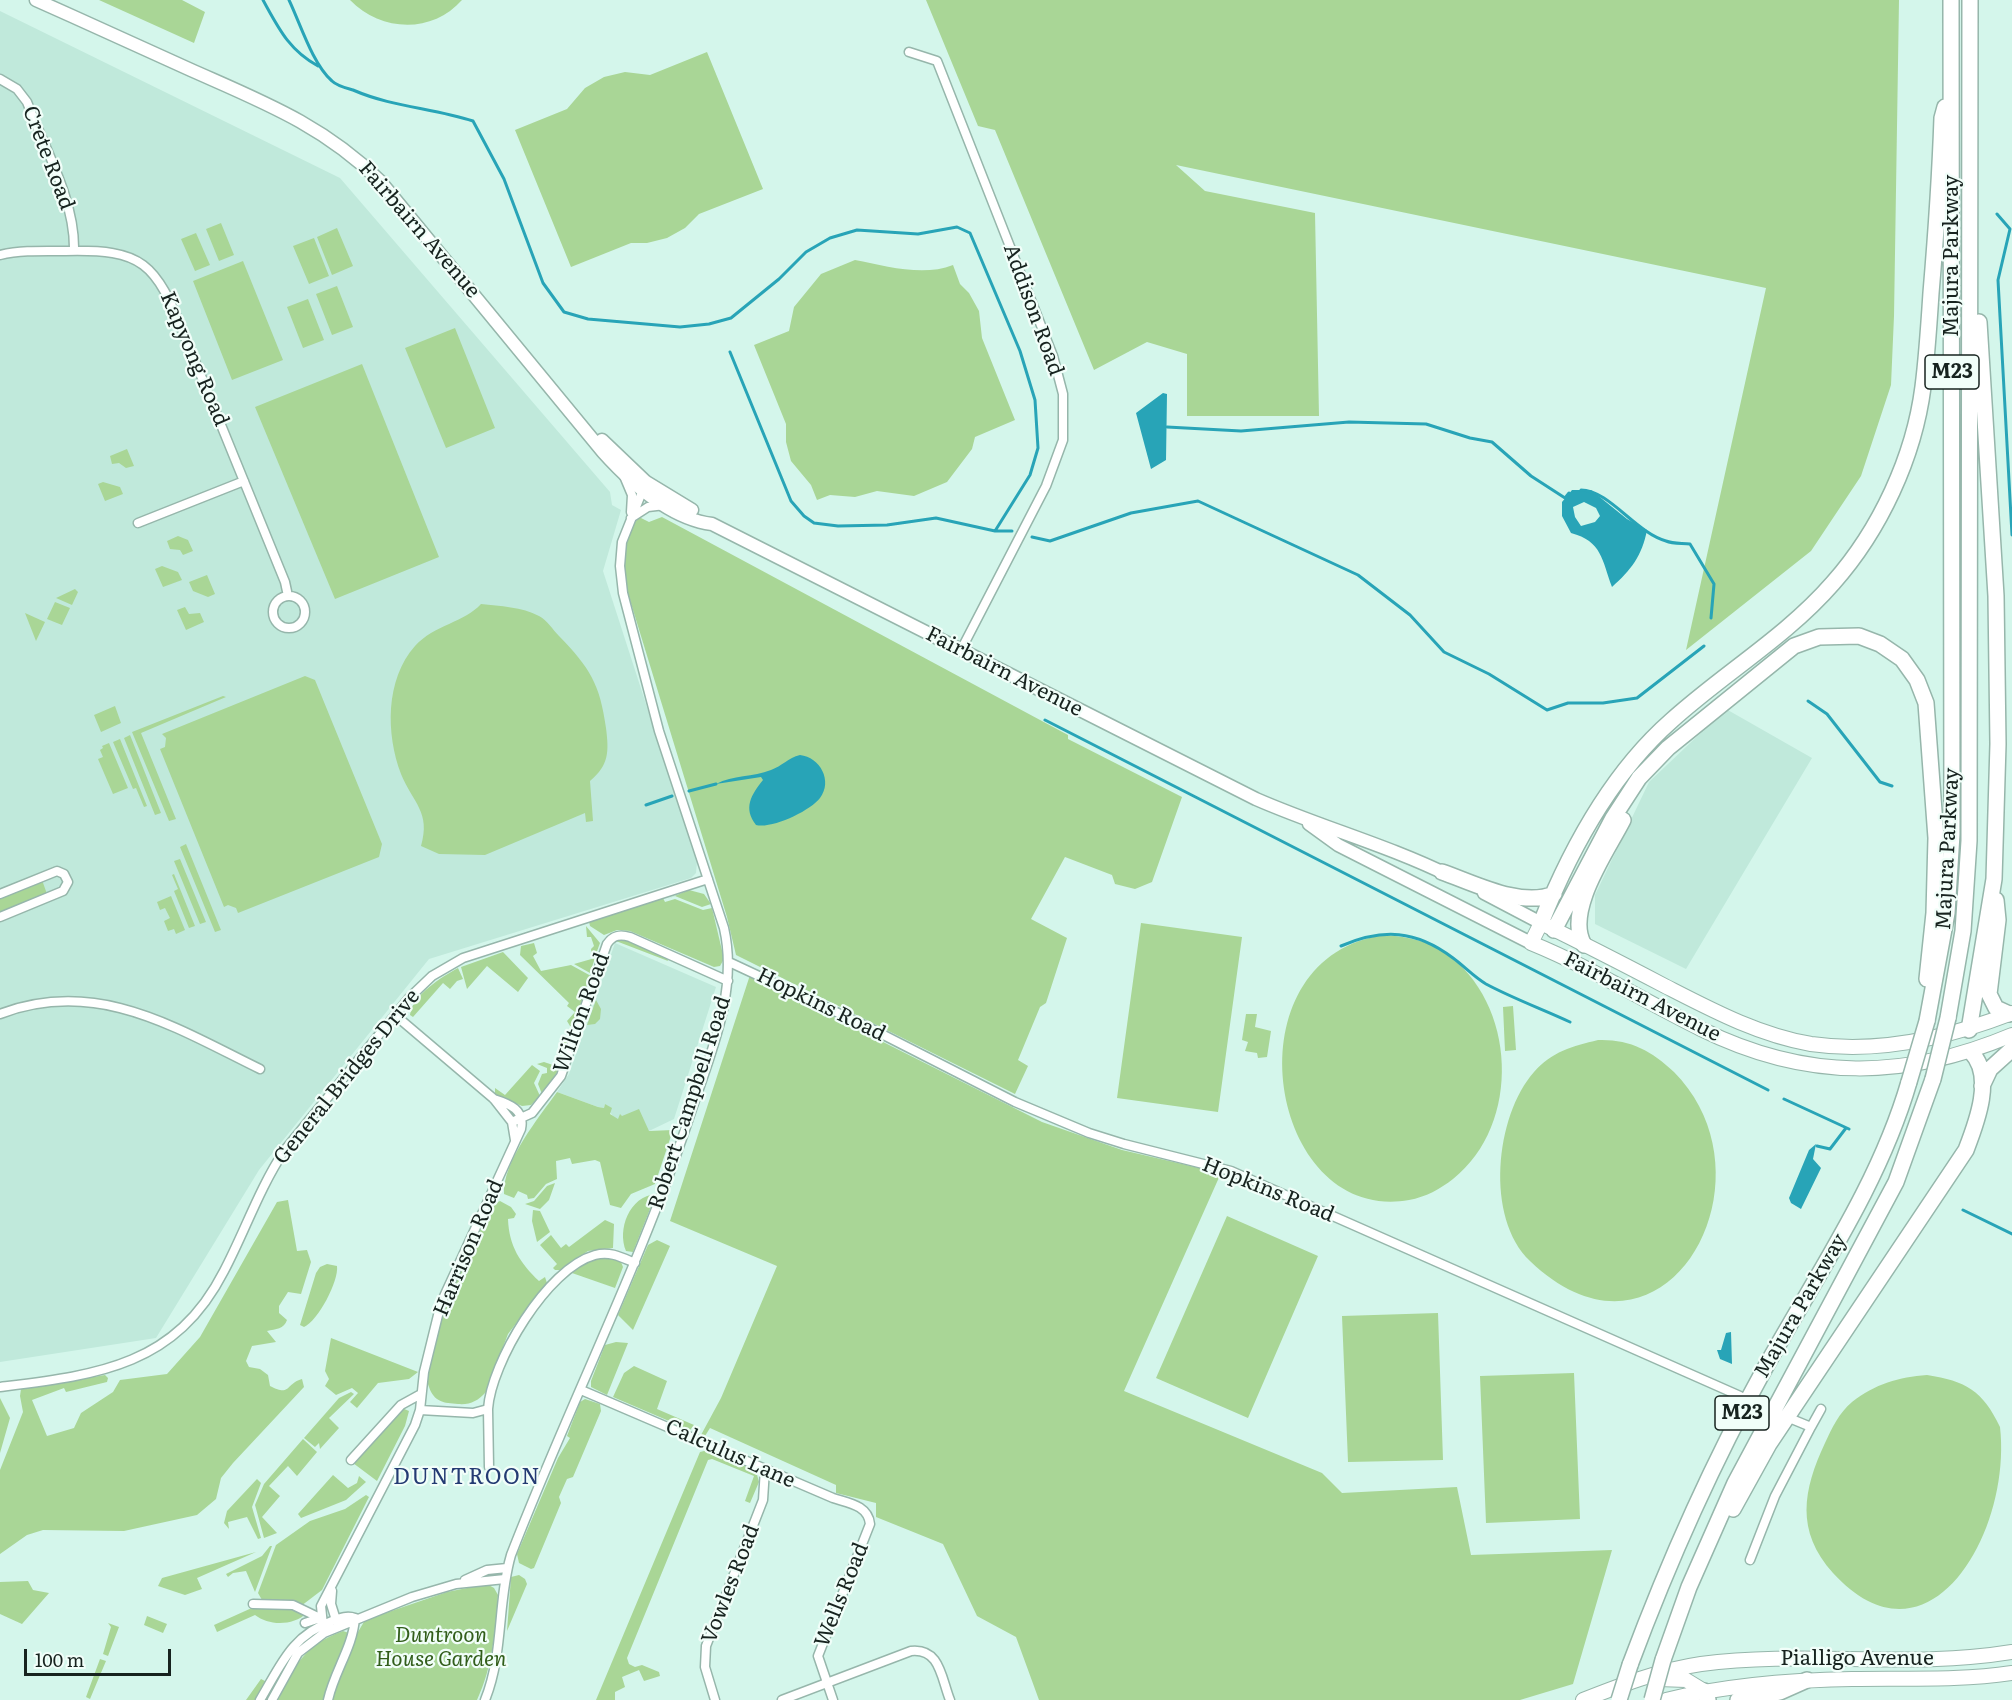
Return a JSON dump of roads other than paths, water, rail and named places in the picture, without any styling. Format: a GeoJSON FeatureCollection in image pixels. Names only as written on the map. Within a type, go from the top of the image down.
{"type":"FeatureCollection","features":[{"type":"Feature","properties":{"kind":"highway","name":"Majura Parkway"},"geometry":{"type":"LineString","coordinates":[[1619,1700],[1630,1665],[1701,1492],[1765,1369],[1876,1171],[1898,1120],[1927,1021],[1945,924],[1952,834],[1953,81],[1951,0]]}},
{"type":"Feature","properties":{"kind":"highway","name":"Majura Parkway"},"geometry":{"type":"LineString","coordinates":[[1652,1700],[1663,1660],[1689,1587],[1749,1454],[1896,1182],[1933,1079],[1948,1018],[1963,931],[1969,841],[1970,0]]}},
{"type":"Feature","properties":{"kind":"highway"},"geometry":{"type":"LineString","coordinates":[[1548,926],[1554,894],[1600,806],[1629,766],[1671,720],[1782,632],[1834,582],[1878,519],[1893,489],[1915,426],[1923,388],[1939,204],[1942,118],[1953,81]]}},
{"type":"Feature","properties":{"kind":"highway"},"geometry":{"type":"LineString","coordinates":[[1971,287],[1979,321],[1996,596],[1998,728],[1994,879],[1998,920],[1989,994],[1996,1008],[2011,1014]]}},
{"type":"Feature","properties":{"kind":"highway"},"geometry":{"type":"LineString","coordinates":[[1548,926],[1639,778],[1685,733],[1794,646],[1819,637],[1846,635],[1870,640],[1897,655],[1917,680],[1929,718],[1936,870],[1927,977],[1927,1021]]}},
{"type":"Feature","properties":{"kind":"highway"},"geometry":{"type":"LineString","coordinates":[[1584,945],[1579,929],[1584,894],[1624,817],[1639,778]]}},
{"type":"Feature","properties":{"kind":"highway"},"geometry":{"type":"LineString","coordinates":[[1442,873],[1512,895],[1540,898],[1554,894]]}},
{"type":"Feature","properties":{"kind":"highway"},"geometry":{"type":"LineString","coordinates":[[1969,1030],[1994,879]]}},
{"type":"Feature","properties":{"kind":"highway"},"geometry":{"type":"LineString","coordinates":[[1689,1587],[1769,1444],[1961,1158],[1975,1124],[1982,1086],[1990,1069],[2012,1049]]}},
{"type":"Feature","properties":{"kind":"highway"},"geometry":{"type":"LineString","coordinates":[[1967,1050],[1978,1061],[1982,1086]]}},
{"type":"Feature","properties":{"kind":"highway"},"geometry":{"type":"LineString","coordinates":[[1738,1700],[1780,1692],[1807,1680]]}},
{"type":"Feature","properties":{"kind":"main road","name":"Fairbairn Avenue"},"geometry":{"type":"LineString","coordinates":[[36,0],[260,101],[326,135],[354,156],[380,182],[572,411],[665,505],[700,523],[711,524],[1181,763],[1298,817],[1350,833],[1442,873],[1729,1018],[1811,1044],[1845,1046],[1924,1041],[1969,1030],[2011,1014]]}},
{"type":"Feature","properties":{"kind":"main road","name":"Fairbairn Avenue"},"geometry":{"type":"LineString","coordinates":[[572,411],[576,421],[624,475],[705,517],[711,524]]}},
{"type":"Feature","properties":{"kind":"main road","name":"Fairbairn Avenue"},"geometry":{"type":"LineString","coordinates":[[1298,817],[1338,845],[1531,943],[1545,948],[1703,1030],[1772,1057],[1812,1066],[1852,1069],[1907,1066],[1949,1059],[1967,1050],[2012,1035]]}},
{"type":"Feature","properties":{"kind":"main road"},"geometry":{"type":"LineString","coordinates":[[1531,943],[1548,926]]}},
{"type":"Feature","properties":{"kind":"main road"},"geometry":{"type":"LineString","coordinates":[[1545,948],[1548,926]]}},
{"type":"Feature","properties":{"kind":"main road"},"geometry":{"type":"LineString","coordinates":[[1924,1041],[1967,1050],[1969,1030]]}},
{"type":"Feature","properties":{"kind":"main road","name":"Pialligo Avenue"},"geometry":{"type":"LineString","coordinates":[[1642,1679],[1702,1664],[1772,1659],[1912,1660],[2012,1652]]}},
{"type":"Feature","properties":{"kind":"main road","name":"Pialligo Avenue"},"geometry":{"type":"LineString","coordinates":[[1666,1700],[1706,1696],[1721,1688],[1807,1680],[1922,1679],[2012,1673]]}},
{"type":"Feature","properties":{"kind":"main road"},"geometry":{"type":"LineString","coordinates":[[1582,1700],[1642,1679],[1681,1679],[1693,1683],[1706,1696]]}},
{"type":"Feature","properties":{"kind":"street","name":"Addison Road"},"geometry":{"type":"LineString","coordinates":[[909,52],[937,61],[1053,356],[1059,375],[1065,413],[1063,440],[1046,486],[961,650]]}},
{"type":"Feature","properties":{"kind":"street","name":"Crete Road"},"geometry":{"type":"LineString","coordinates":[[0,79],[17,89],[27,102],[69,209],[74,229],[74,250]]}},
{"type":"Feature","properties":{"kind":"street","name":"Kapyong Road"},"geometry":{"type":"LineString","coordinates":[[0,255],[31,251],[112,252],[129,257],[147,267],[163,285],[285,582],[288,596]]}},
{"type":"Feature","properties":{"kind":"street","name":"Robert Campbell Road"},"geometry":{"type":"LineString","coordinates":[[624,475],[632,495],[630,519]]}},
{"type":"Feature","properties":{"kind":"street"},"geometry":{"type":"LineString","coordinates":[[138,524],[244,481]]}},
{"type":"Feature","properties":{"kind":"street","name":"Robert Campbell Road"},"geometry":{"type":"LineString","coordinates":[[485,1700],[497,1665],[507,1568],[666,1189],[720,1021],[728,981],[729,962],[724,928],[659,731],[623,593],[620,566],[622,542],[644,486]]}},
{"type":"Feature","properties":{"kind":"street"},"geometry":{"type":"LineString","coordinates":[[630,519],[648,507],[665,505]]}},
{"type":"Feature","properties":{"kind":"street"},"geometry":{"type":"LineString","coordinates":[[0,894],[57,871],[64,874],[68,882],[63,891],[0,917]]}},
{"type":"Feature","properties":{"kind":"street","name":"General Bridges Drive"},"geometry":{"type":"LineString","coordinates":[[0,1387],[83,1376],[113,1368],[132,1361],[189,1322],[208,1299],[224,1271],[267,1178],[284,1151],[395,1015],[427,980],[463,958],[708,879]]}},
{"type":"Feature","properties":{"kind":"street","name":"Wilton Road"},"geometry":{"type":"LineString","coordinates":[[512,1122],[532,1113],[561,1076],[611,938],[621,935],[630,937],[728,981]]}},
{"type":"Feature","properties":{"kind":"street","name":"Hopkins Road"},"geometry":{"type":"LineString","coordinates":[[729,962],[864,1025],[1015,1102],[1089,1133],[1231,1171],[1740,1396]]}},
{"type":"Feature","properties":{"kind":"street"},"geometry":{"type":"LineString","coordinates":[[0,1014],[15,1009],[60,1002],[92,1001],[114,1004],[162,1021],[261,1069]]}},
{"type":"Feature","properties":{"kind":"street"},"geometry":{"type":"LineString","coordinates":[[395,1015],[494,1099],[512,1122]]}},
{"type":"Feature","properties":{"kind":"street"},"geometry":{"type":"LineString","coordinates":[[494,1099],[515,1108],[522,1119]]}},
{"type":"Feature","properties":{"kind":"street","name":"Harrison Road"},"geometry":{"type":"LineString","coordinates":[[322,1621],[321,1606],[413,1429],[420,1410],[421,1394],[441,1303],[514,1143],[522,1119]]}},
{"type":"Feature","properties":{"kind":"street","name":"Harrison Road"},"geometry":{"type":"LineString","coordinates":[[512,1122],[514,1143]]}},
{"type":"Feature","properties":{"kind":"street"},"geometry":{"type":"LineString","coordinates":[[489,1467],[488,1409],[494,1383],[517,1328],[557,1281],[581,1262],[595,1255],[613,1254],[634,1263]]}},
{"type":"Feature","properties":{"kind":"street","name":"Calculus Lane"},"geometry":{"type":"LineString","coordinates":[[581,1390],[833,1498],[862,1508],[870,1517],[870,1524]]}},
{"type":"Feature","properties":{"kind":"street"},"geometry":{"type":"LineString","coordinates":[[351,1460],[401,1405],[421,1394]]}},
{"type":"Feature","properties":{"kind":"street"},"geometry":{"type":"LineString","coordinates":[[1750,1560],[1775,1496],[1821,1408]]}},
{"type":"Feature","properties":{"kind":"street"},"geometry":{"type":"LineString","coordinates":[[420,1410],[473,1413],[488,1409]]}},
{"type":"Feature","properties":{"kind":"street"},"geometry":{"type":"LineString","coordinates":[[1794,1420],[1811,1427]]}},
{"type":"Feature","properties":{"kind":"street","name":"Vowles Road"},"geometry":{"type":"LineString","coordinates":[[715,1700],[705,1667],[706,1646],[711,1627],[766,1491],[765,1469]]}},
{"type":"Feature","properties":{"kind":"street","name":"Wells Road"},"geometry":{"type":"LineString","coordinates":[[833,1700],[818,1663],[819,1650],[870,1524]]}},
{"type":"Feature","properties":{"kind":"street"},"geometry":{"type":"LineString","coordinates":[[272,1700],[300,1651],[332,1629],[346,1625],[355,1618],[456,1584],[484,1571],[507,1568]]}},
{"type":"Feature","properties":{"kind":"street"},"geometry":{"type":"LineString","coordinates":[[456,1584],[505,1579]]}},
{"type":"Feature","properties":{"kind":"street","name":"Harrison Road"},"geometry":{"type":"LineString","coordinates":[[333,1585],[331,1604],[336,1620]]}},
{"type":"Feature","properties":{"kind":"street"},"geometry":{"type":"LineString","coordinates":[[253,1604],[293,1605],[332,1629]]}},
{"type":"Feature","properties":{"kind":"street"},"geometry":{"type":"LineString","coordinates":[[304,1623],[336,1620],[348,1616],[355,1618]]}},
{"type":"Feature","properties":{"kind":"street"},"geometry":{"type":"LineString","coordinates":[[328,1700],[335,1673],[352,1635],[355,1618]]}},
{"type":"Feature","properties":{"kind":"street"},"geometry":{"type":"LineString","coordinates":[[332,1629],[336,1620]]}},
{"type":"Feature","properties":{"kind":"street"},"geometry":{"type":"LineString","coordinates":[[260,1700],[297,1641],[322,1621]]}},
{"type":"Feature","properties":{"kind":"street"},"geometry":{"type":"LineString","coordinates":[[782,1700],[911,1651],[922,1650],[930,1653],[950,1700]]}},
{"type":"Feature","properties":{"kind":"water"},"geometry":{"type":"Polygon","coordinates":[[[1163,393],[1167,394],[1166,460],[1151,469],[1136,413],[1163,393]]]}},
{"type":"Feature","properties":{"kind":"water"},"geometry":{"type":"Polygon","coordinates":[[[1572,490],[1591,490],[1627,519],[1647,530],[1635,562],[1612,587],[1603,560],[1595,546],[1571,533],[1562,516],[1562,502],[1572,490]],[[1584,502],[1573,507],[1575,517],[1581,526],[1595,522],[1600,516],[1596,508],[1584,502]]]}},
{"type":"Feature","properties":{"kind":"water"},"geometry":{"type":"Polygon","coordinates":[[[800,755],[819,765],[825,777],[824,791],[815,803],[781,822],[763,826],[756,825],[752,819],[750,802],[763,780],[761,777],[716,784],[771,770],[800,755]]]}},
{"type":"Feature","properties":{"kind":"water"},"geometry":{"type":"Polygon","coordinates":[[[1816,1144],[1813,1159],[1821,1168],[1801,1209],[1791,1203],[1789,1198],[1809,1150],[1816,1144]]]}},
{"type":"Feature","properties":{"kind":"water"},"geometry":{"type":"Polygon","coordinates":[[[1731,1332],[1732,1364],[1720,1359],[1717,1350],[1721,1350],[1726,1333],[1731,1332]]]}},
{"type":"Feature","properties":{"kind":"waterway"},"geometry":{"type":"LineString","coordinates":[[263,0],[292,46],[318,66]]}},
{"type":"Feature","properties":{"kind":"waterway"},"geometry":{"type":"LineString","coordinates":[[289,0],[313,54],[325,74],[334,83],[383,100],[473,121],[504,179],[543,283],[564,312],[588,319],[680,327],[709,324],[731,318],[779,279],[806,252],[830,238],[857,230],[918,234],[957,227],[970,233],[1020,351],[1035,400],[1038,448],[1030,475],[995,531],[936,518],[887,525],[838,526],[814,523],[804,516],[791,501],[730,352]]}},
{"type":"Feature","properties":{"kind":"waterway"},"geometry":{"type":"LineString","coordinates":[[1997,214],[2010,229],[1998,280],[2012,535]]}},
{"type":"Feature","properties":{"kind":"waterway"},"geometry":{"type":"LineString","coordinates":[[1167,427],[1241,431],[1349,422],[1426,424],[1470,438],[1492,442],[1531,476],[1565,498],[1569,493]]}},
{"type":"Feature","properties":{"kind":"waterway"},"geometry":{"type":"LineString","coordinates":[[1581,490],[1602,497],[1655,537],[1672,543],[1690,544],[1714,584],[1711,618]]}},
{"type":"Feature","properties":{"kind":"waterway"},"geometry":{"type":"LineString","coordinates":[[1032,537],[1050,541],[1131,513],[1198,501],[1358,575],[1410,615],[1444,652],[1489,674],[1547,710],[1568,703],[1603,703],[1637,698],[1704,646]]}},
{"type":"Feature","properties":{"kind":"waterway"},"geometry":{"type":"LineString","coordinates":[[995,531],[1012,531]]}},
{"type":"Feature","properties":{"kind":"waterway"},"geometry":{"type":"LineString","coordinates":[[1808,701],[1827,714],[1880,782],[1892,786]]}},
{"type":"Feature","properties":{"kind":"waterway"},"geometry":{"type":"LineString","coordinates":[[1045,720],[1768,1090]]}},
{"type":"Feature","properties":{"kind":"waterway"},"geometry":{"type":"LineString","coordinates":[[689,791],[716,784]]}},
{"type":"Feature","properties":{"kind":"waterway"},"geometry":{"type":"LineString","coordinates":[[646,805],[672,796]]}},
{"type":"Feature","properties":{"kind":"waterway"},"geometry":{"type":"LineString","coordinates":[[1341,946],[1371,936],[1412,937],[1439,949],[1486,984],[1570,1022]]}},
{"type":"Feature","properties":{"kind":"waterway"},"geometry":{"type":"LineString","coordinates":[[1784,1099],[1849,1129]]}},
{"type":"Feature","properties":{"kind":"waterway"},"geometry":{"type":"LineString","coordinates":[[1817,1146],[1830,1149],[1846,1128]]}},
{"type":"Feature","properties":{"kind":"waterway"},"geometry":{"type":"LineString","coordinates":[[1963,1210],[2012,1234]]}},
{"type":"Feature","properties":{"kind":"tunnel"},"geometry":{"type":"LineString","coordinates":[[1746,1398],[1775,1411]]}},
{"type":"Feature","properties":{"kind":"district","name":"DUNTROON"},"geometry":{"type":"Point","coordinates":[467,1478]}},
{"type":"Feature","properties":{"kind":"park label","name":"Duntroon House Garden"},"geometry":{"type":"Point","coordinates":[441,1648]}}]}
